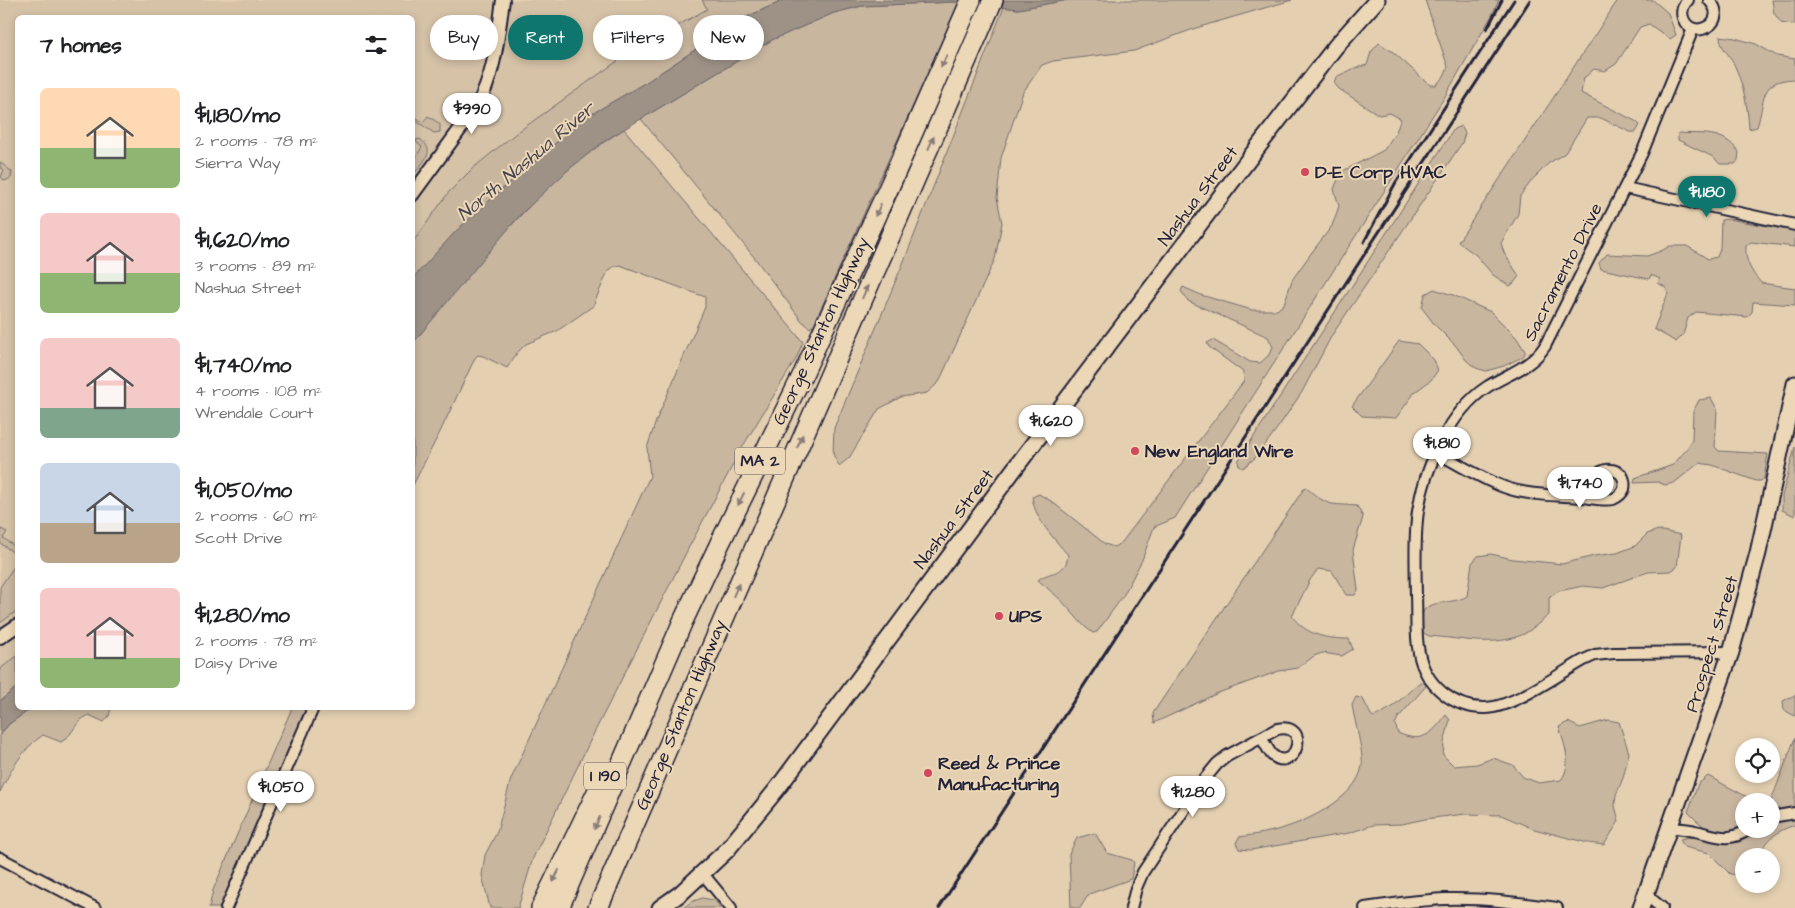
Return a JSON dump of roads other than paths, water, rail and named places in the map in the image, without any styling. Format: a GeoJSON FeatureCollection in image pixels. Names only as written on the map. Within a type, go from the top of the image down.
{"type":"FeatureCollection","features":[{"type":"Feature","properties":{"kind":"highway","name":"George Stanton Highway"},"geometry":{"type":"LineString","coordinates":[[598,908],[993,0]]}},
{"type":"Feature","properties":{"kind":"highway","name":"George Stanton Highway"},"geometry":{"type":"LineString","coordinates":[[559,908],[673,644],[811,356],[894,176],[968,8]]}},
{"type":"Feature","properties":{"kind":"highway","name":"I 190"},"geometry":{"type":"LineString","coordinates":[[541,908],[594,798],[673,644]]}},
{"type":"Feature","properties":{"kind":"main road","name":"Nashua Street"},"geometry":{"type":"LineString","coordinates":[[660,908],[703,874],[727,850],[777,789],[1012,472],[1264,139],[1336,46],[1377,0]]}},
{"type":"Feature","properties":{"kind":"main road","name":"Prospect Street"},"geometry":{"type":"LineString","coordinates":[[1644,902],[1731,652],[1758,553],[1795,384]]}},
{"type":"Feature","properties":{"kind":"street"},"geometry":{"type":"LineString","coordinates":[[415,191],[477,106],[484,93],[489,78],[503,0]]}},
{"type":"Feature","properties":{"kind":"street"},"geometry":{"type":"LineString","coordinates":[[1688,0],[1684,6],[1682,16],[1687,25],[1693,29],[1704,29],[1713,22],[1715,10],[1709,0]]}},
{"type":"Feature","properties":{"kind":"street","name":"Sacramento Drive"},"geometry":{"type":"LineString","coordinates":[[1693,29],[1654,125],[1625,188],[1540,353],[1528,364],[1485,388],[1469,401],[1448,429],[1436,452],[1423,485],[1414,535],[1418,645],[1420,661],[1427,676],[1437,688],[1450,698],[1464,705],[1480,708],[1503,705],[1595,655],[1731,652]]}},
{"type":"Feature","properties":{"kind":"street"},"geometry":{"type":"LineString","coordinates":[[1625,188],[1795,224]]}},
{"type":"Feature","properties":{"kind":"street"},"geometry":{"type":"LineString","coordinates":[[1436,452],[1504,487],[1528,492],[1592,498]]}},
{"type":"Feature","properties":{"kind":"street"},"geometry":{"type":"LineString","coordinates":[[0,636],[15,626]]}},
{"type":"Feature","properties":{"kind":"street"},"geometry":{"type":"LineString","coordinates":[[226,908],[312,710]]}},
{"type":"Feature","properties":{"kind":"street"},"geometry":{"type":"LineString","coordinates":[[1131,908],[1136,888],[1143,872],[1209,773],[1227,756],[1261,738]]}},
{"type":"Feature","properties":{"kind":"street"},"geometry":{"type":"LineString","coordinates":[[1780,816],[1795,813]]}},
{"type":"Feature","properties":{"kind":"street"},"geometry":{"type":"LineString","coordinates":[[1671,827],[1695,831],[1718,838],[1735,837]]}},
{"type":"Feature","properties":{"kind":"street"},"geometry":{"type":"LineString","coordinates":[[0,858],[96,908]]}},
{"type":"Feature","properties":{"kind":"street"},"geometry":{"type":"LineString","coordinates":[[703,874],[731,908]]}},
{"type":"Feature","properties":{"kind":"street"},"geometry":{"type":"LineString","coordinates":[[70,908],[75,898]]}},
{"type":"Feature","properties":{"kind":"street"},"geometry":{"type":"LineString","coordinates":[[1365,908],[1446,899],[1557,908]]}},
{"type":"Feature","properties":{"kind":"street"},"geometry":{"type":"LineString","coordinates":[[1644,902],[1662,908]]}},
{"type":"Feature","properties":{"kind":"railway"},"geometry":{"type":"LineString","coordinates":[[1487,29],[1502,0]]}},
{"type":"Feature","properties":{"kind":"railway"},"geometry":{"type":"LineString","coordinates":[[1364,242],[1396,182],[1514,0]]}},
{"type":"Feature","properties":{"kind":"railway"},"geometry":{"type":"LineString","coordinates":[[939,908],[1530,0]]}},
{"type":"Feature","properties":{"kind":"place","name":"D-E Corp HVAC"},"geometry":{"type":"Point","coordinates":[1305,172]}},
{"type":"Feature","properties":{"kind":"place","name":"New England Wire"},"geometry":{"type":"Point","coordinates":[1135,451]}},
{"type":"Feature","properties":{"kind":"place","name":"UPS"},"geometry":{"type":"Point","coordinates":[999,616]}},
{"type":"Feature","properties":{"kind":"place","name":"Reed & Prince Manufacturing"},"geometry":{"type":"Point","coordinates":[928,773]}},
{"type":"Feature","properties":{"kind":"water label","name":"North Nashua River"},"geometry":{"type":"Point","coordinates":[526,162]}}]}
